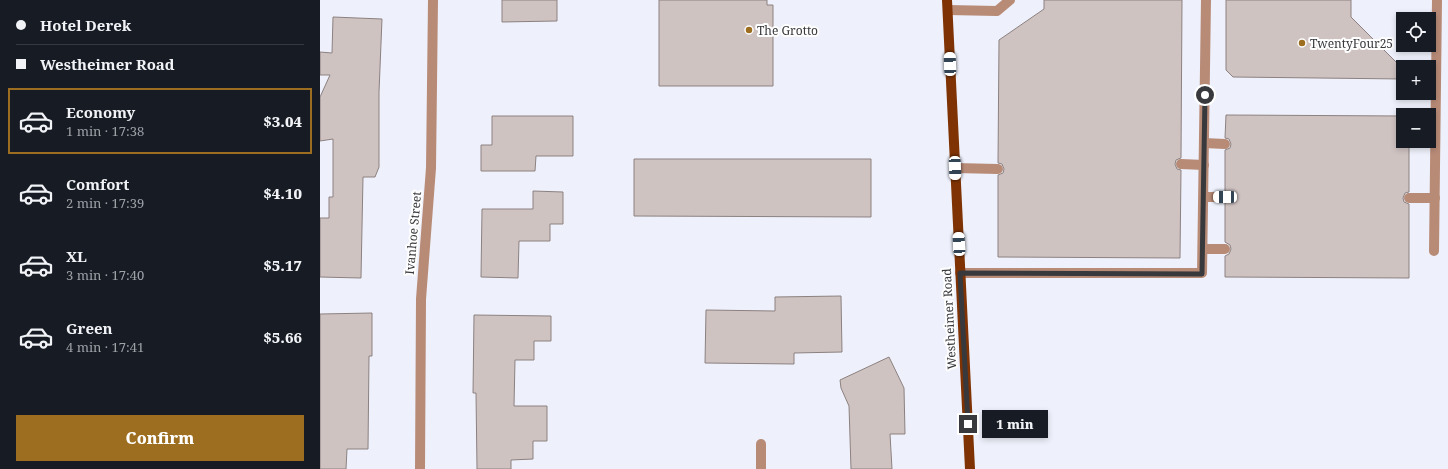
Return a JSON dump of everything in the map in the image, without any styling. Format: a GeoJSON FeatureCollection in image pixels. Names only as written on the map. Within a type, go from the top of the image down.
{"type":"FeatureCollection","features":[{"type":"Feature","properties":{"kind":"main road","name":"Westheimer Road"},"geometry":{"type":"LineString","coordinates":[[948,5],[970,469]]}},
{"type":"Feature","properties":{"kind":"street","name":"Ivanhoe Street"},"geometry":{"type":"LineString","coordinates":[[420,469],[421,299],[431,168],[432,0]]}},
{"type":"Feature","properties":{"kind":"street"},"geometry":{"type":"LineString","coordinates":[[948,5],[997,11],[1010,0]]}},
{"type":"Feature","properties":{"kind":"street"},"geometry":{"type":"LineString","coordinates":[[960,273],[1202,274],[1206,0]]}},
{"type":"Feature","properties":{"kind":"street"},"geometry":{"type":"LineString","coordinates":[[1434,251],[1437,0]]}},
{"type":"Feature","properties":{"kind":"street"},"geometry":{"type":"LineString","coordinates":[[1204,143],[1225,144]]}},
{"type":"Feature","properties":{"kind":"street"},"geometry":{"type":"LineString","coordinates":[[1181,164],[1204,165]]}},
{"type":"Feature","properties":{"kind":"street"},"geometry":{"type":"LineString","coordinates":[[955,168],[998,169]]}},
{"type":"Feature","properties":{"kind":"street"},"geometry":{"type":"LineString","coordinates":[[1204,197],[1225,197]]}},
{"type":"Feature","properties":{"kind":"street"},"geometry":{"type":"LineString","coordinates":[[1409,198],[1435,198]]}},
{"type":"Feature","properties":{"kind":"street"},"geometry":{"type":"LineString","coordinates":[[1203,249],[1225,249]]}},
{"type":"Feature","properties":{"kind":"street"},"geometry":{"type":"LineString","coordinates":[[761,444],[761,469]]}},
{"type":"Feature","properties":{"kind":"building"},"geometry":{"type":"Polygon","coordinates":[[[502,0],[557,0],[557,21],[502,22],[502,0]]]}},
{"type":"Feature","properties":{"kind":"building"},"geometry":{"type":"Polygon","coordinates":[[[659,0],[767,0],[767,5],[773,5],[773,86],[659,86],[659,0]]]}},
{"type":"Feature","properties":{"kind":"building"},"geometry":{"type":"Polygon","coordinates":[[[1044,0],[1182,0],[1181,158],[1176,160],[1175,164],[1177,169],[1181,170],[1180,258],[998,257],[998,175],[1003,173],[1004,169],[1002,164],[998,163],[999,40],[1044,9],[1044,0]]]}},
{"type":"Feature","properties":{"kind":"building","name":"TwentyFour25"},"geometry":{"type":"Polygon","coordinates":[[[1226,0],[1351,0],[1351,17],[1396,62],[1396,79],[1233,77],[1226,70],[1226,0]]]}},
{"type":"Feature","properties":{"kind":"building"},"geometry":{"type":"Polygon","coordinates":[[[333,17],[382,19],[379,92],[379,167],[375,177],[363,177],[361,278],[320,277],[320,218],[329,218],[329,197],[333,197],[333,139],[320,141],[320,97],[330,75],[320,75],[320,52],[332,53],[333,17]]]}},
{"type":"Feature","properties":{"kind":"building"},"geometry":{"type":"Polygon","coordinates":[[[1226,115],[1396,116],[1396,148],[1409,148],[1409,192],[1405,193],[1403,198],[1404,202],[1409,204],[1409,278],[1225,277],[1225,256],[1229,254],[1231,249],[1230,245],[1225,242],[1225,203],[1229,202],[1231,197],[1230,193],[1225,191],[1225,150],[1230,148],[1231,144],[1229,139],[1225,138],[1226,115]]]}},
{"type":"Feature","properties":{"kind":"building"},"geometry":{"type":"Polygon","coordinates":[[[492,116],[573,116],[573,156],[536,156],[535,171],[481,171],[481,145],[492,145],[492,116]]]}},
{"type":"Feature","properties":{"kind":"building"},"geometry":{"type":"Polygon","coordinates":[[[634,159],[871,159],[871,217],[634,216],[634,159]]]}},
{"type":"Feature","properties":{"kind":"building"},"geometry":{"type":"Polygon","coordinates":[[[533,191],[563,192],[563,224],[550,224],[550,241],[519,241],[518,278],[481,277],[482,209],[533,209],[533,191]]]}},
{"type":"Feature","properties":{"kind":"building"},"geometry":{"type":"Polygon","coordinates":[[[841,296],[842,352],[794,353],[794,364],[705,363],[706,310],[775,311],[775,297],[841,296]]]}},
{"type":"Feature","properties":{"kind":"building"},"geometry":{"type":"Polygon","coordinates":[[[372,313],[372,356],[369,356],[368,449],[347,449],[346,469],[320,469],[320,314],[372,313]]]}},
{"type":"Feature","properties":{"kind":"building"},"geometry":{"type":"Polygon","coordinates":[[[474,315],[551,316],[551,341],[534,341],[534,360],[515,360],[514,406],[547,406],[547,441],[533,441],[533,459],[511,460],[511,469],[477,469],[476,393],[473,393],[474,315]]]}},
{"type":"Feature","properties":{"kind":"building"},"geometry":{"type":"Polygon","coordinates":[[[889,357],[904,388],[905,434],[890,434],[892,469],[851,469],[849,406],[841,388],[840,380],[889,357]]]}},
{"type":"Feature","properties":{"kind":"place","name":"The Grotto"},"geometry":{"type":"Point","coordinates":[749,30]}},
{"type":"Feature","properties":{"kind":"place","name":"TwentyFour25"},"geometry":{"type":"Point","coordinates":[1302,43]}},
{"type":"Feature","properties":{"kind":"route"},"geometry":{"type":"LineString","coordinates":[[968,424],[960,273],[1202,274],[1205,95]]}}]}
